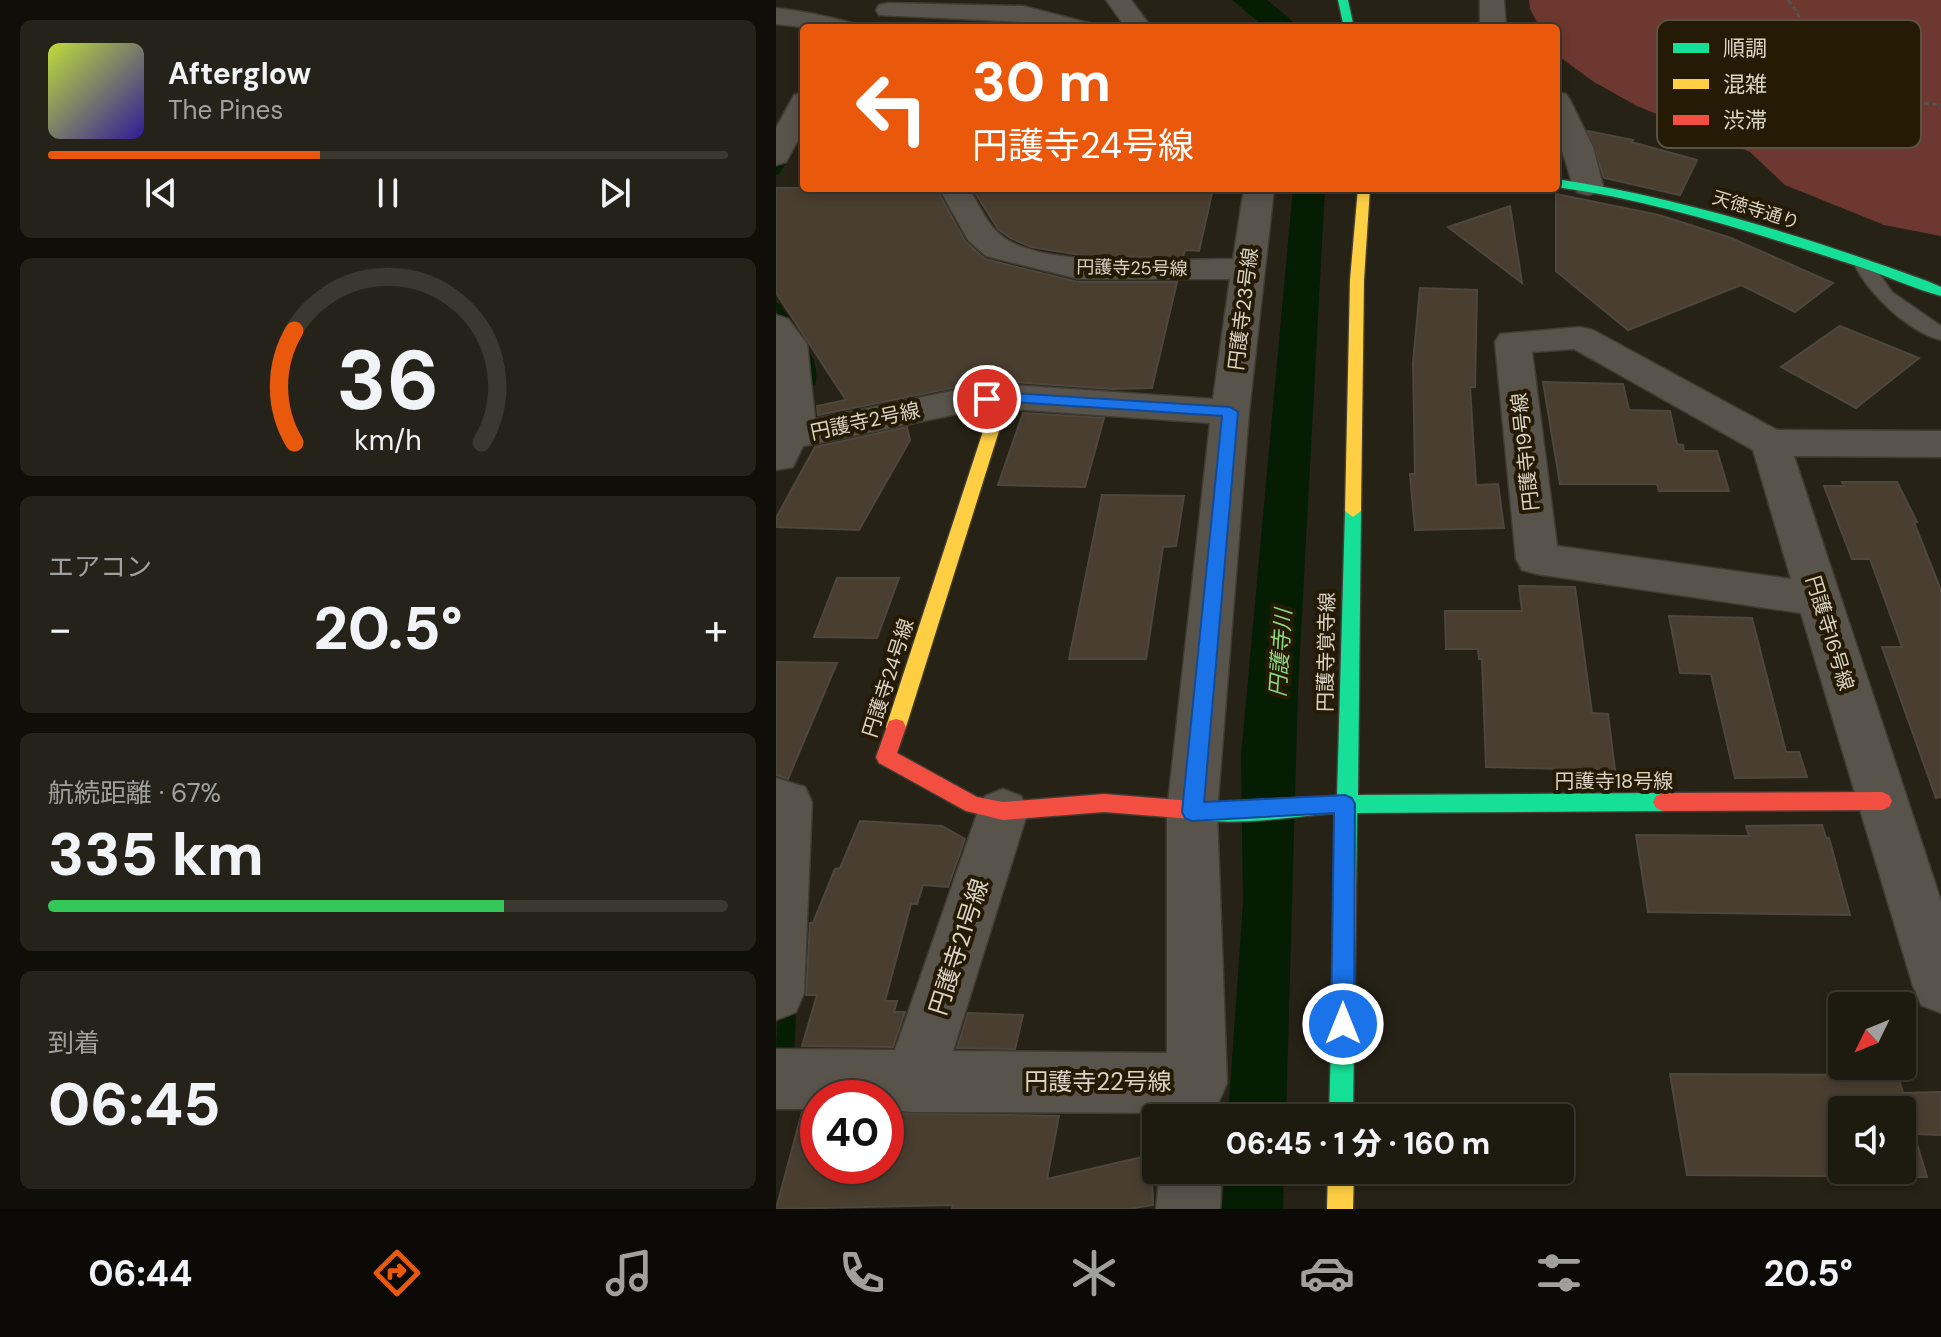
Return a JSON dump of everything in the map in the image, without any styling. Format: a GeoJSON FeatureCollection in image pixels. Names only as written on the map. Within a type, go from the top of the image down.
{"type":"FeatureCollection","features":[{"type":"Feature","properties":{"kind":"street"},"geometry":{"type":"LineString","coordinates":[[1118,0],[1136,24]]}},
{"type":"Feature","properties":{"kind":"street"},"geometry":{"type":"LineString","coordinates":[[1343,0],[1348,24]]}},
{"type":"Feature","properties":{"kind":"street"},"geometry":{"type":"LineString","coordinates":[[1492,0],[1493,24]]}},
{"type":"Feature","properties":{"kind":"street"},"geometry":{"type":"LineString","coordinates":[[885,13],[1023,14],[1064,24]]}},
{"type":"Feature","properties":{"kind":"street"},"geometry":{"type":"LineString","coordinates":[[776,16],[826,24]]}},
{"type":"Feature","properties":{"kind":"street"},"geometry":{"type":"LineString","coordinates":[[1560,109],[1578,147],[1588,186]]}},
{"type":"Feature","properties":{"kind":"street"},"geometry":{"type":"LineString","coordinates":[[788,147],[800,112]]}},
{"type":"Feature","properties":{"kind":"street","name":"天徳寺通り"},"geometry":{"type":"LineString","coordinates":[[1560,183],[1588,186],[1720,219],[1941,292]]}},
{"type":"Feature","properties":{"kind":"street","name":"円護寺25号線"},"geometry":{"type":"LineString","coordinates":[[956,192],[979,233],[998,249],[1032,259],[1079,269],[1248,269]]}},
{"type":"Feature","properties":{"kind":"street","name":"円護寺23号線"},"geometry":{"type":"LineString","coordinates":[[1204,812],[1230,412],[1258,192]]}},
{"type":"Feature","properties":{"kind":"street","name":"円護寺覚寺線"},"geometry":{"type":"LineString","coordinates":[[1341,1104],[1357,280],[1364,192]]}},
{"type":"Feature","properties":{"kind":"street"},"geometry":{"type":"LineString","coordinates":[[776,326],[789,344],[796,418],[782,450]]}},
{"type":"Feature","properties":{"kind":"street","name":"円護寺19号線"},"geometry":{"type":"LineString","coordinates":[[1770,443],[1580,338],[1513,342],[1537,559],[1820,599]]}},
{"type":"Feature","properties":{"kind":"street","name":"円護寺24号線"},"geometry":{"type":"LineString","coordinates":[[1013,397],[997,413],[886,757],[973,805],[1003,811],[1104,803],[1204,812],[1345,804]]}},
{"type":"Feature","properties":{"kind":"street","name":"円護寺2号線"},"geometry":{"type":"LineString","coordinates":[[782,450],[962,401],[1013,397],[1230,412]]}},
{"type":"Feature","properties":{"kind":"street"},"geometry":{"type":"LineString","coordinates":[[1770,443],[1941,444]]}},
{"type":"Feature","properties":{"kind":"street","name":"円護寺16号線"},"geometry":{"type":"LineString","coordinates":[[1770,443],[1941,986]]}},
{"type":"Feature","properties":{"kind":"street"},"geometry":{"type":"LineString","coordinates":[[776,799],[787,802],[776,993]]}},
{"type":"Feature","properties":{"kind":"street","name":"円護寺18号線"},"geometry":{"type":"LineString","coordinates":[[1345,804],[1882,801]]}},
{"type":"Feature","properties":{"kind":"street","name":"円護寺21号線"},"geometry":{"type":"LineString","coordinates":[[914,1082],[1003,811]]}},
{"type":"Feature","properties":{"kind":"street","name":"円護寺22号線"},"geometry":{"type":"LineString","coordinates":[[776,1079],[914,1082],[1196,1100],[1204,812]]}},
{"type":"Feature","properties":{"kind":"street"},"geometry":{"type":"LineString","coordinates":[[1188,1209],[1190,1184]]}},
{"type":"Feature","properties":{"kind":"street"},"geometry":{"type":"LineString","coordinates":[[1340,1209],[1341,1184]]}},
{"type":"Feature","properties":{"kind":"lane"},"geometry":{"type":"LineString","coordinates":[[1863,264],[1869,278],[1892,301],[1941,334]]}},
{"type":"Feature","properties":{"kind":"path"},"geometry":{"type":"LineString","coordinates":[[1788,0],[1801,20]]}},
{"type":"Feature","properties":{"kind":"path"},"geometry":{"type":"LineString","coordinates":[[1921,102],[1941,105]]}},
{"type":"Feature","properties":{"kind":"shaded area"},"geometry":{"type":"Polygon","coordinates":[[[1529,0],[1941,0],[1941,236],[1884,225],[1785,185],[1750,152],[1740,148],[1921,148],[1921,20],[1657,20],[1657,114],[1594,82],[1560,57],[1560,24],[1538,24],[1529,0]]]}},
{"type":"Feature","properties":{"kind":"water"},"geometry":{"type":"Polygon","coordinates":[[[1232,0],[1267,0],[1296,24],[1261,24],[1232,0]]]}},
{"type":"Feature","properties":{"kind":"water","name":"円護寺川"},"geometry":{"type":"Polygon","coordinates":[[[1293,192],[1325,192],[1298,689],[1286,1104],[1229,1104],[1243,902],[1241,756],[1293,192]]]}},
{"type":"Feature","properties":{"kind":"water"},"geometry":{"type":"Polygon","coordinates":[[[1224,1184],[1284,1184],[1283,1209],[1222,1209],[1224,1184]]]}},
{"type":"Feature","properties":{"kind":"building"},"geometry":{"type":"Polygon","coordinates":[[[1588,131],[1633,140],[1631,142],[1697,160],[1680,195],[1604,178],[1588,131]]]}},
{"type":"Feature","properties":{"kind":"building"},"geometry":{"type":"Polygon","coordinates":[[[776,188],[800,188],[800,192],[938,192],[965,241],[985,259],[1078,282],[1177,282],[1152,388],[1112,389],[1013,382],[962,386],[818,415],[817,406],[846,400],[776,293],[776,188]]]}},
{"type":"Feature","properties":{"kind":"building"},"geometry":{"type":"Polygon","coordinates":[[[975,192],[1212,192],[1199,251],[1185,250],[1183,257],[1086,256],[1031,247],[998,229],[975,192]]]}},
{"type":"Feature","properties":{"kind":"building"},"geometry":{"type":"Polygon","coordinates":[[[1556,194],[1659,215],[1731,238],[1833,283],[1795,312],[1741,285],[1628,330],[1556,271],[1556,194]]]}},
{"type":"Feature","properties":{"kind":"building"},"geometry":{"type":"Polygon","coordinates":[[[1510,206],[1522,283],[1448,227],[1510,206]]]}},
{"type":"Feature","properties":{"kind":"building"},"geometry":{"type":"Polygon","coordinates":[[[1420,288],[1477,290],[1475,387],[1470,387],[1476,485],[1498,484],[1504,528],[1415,530],[1410,474],[1415,474],[1413,363],[1420,288]]]}},
{"type":"Feature","properties":{"kind":"building"},"geometry":{"type":"Polygon","coordinates":[[[1840,326],[1919,358],[1856,408],[1781,367],[1840,326]]]}},
{"type":"Feature","properties":{"kind":"building"},"geometry":{"type":"Polygon","coordinates":[[[1543,382],[1623,384],[1629,410],[1670,411],[1677,444],[1683,445],[1684,451],[1717,451],[1729,491],[1659,491],[1657,484],[1560,484],[1543,382]]]}},
{"type":"Feature","properties":{"kind":"building"},"geometry":{"type":"Polygon","coordinates":[[[1023,413],[1104,418],[1085,487],[998,485],[1023,413]]]}},
{"type":"Feature","properties":{"kind":"building"},"geometry":{"type":"Polygon","coordinates":[[[907,427],[910,440],[859,530],[776,527],[776,518],[815,447],[907,427]]]}},
{"type":"Feature","properties":{"kind":"building"},"geometry":{"type":"Polygon","coordinates":[[[1842,482],[1897,482],[1917,522],[1914,522],[1941,590],[1941,797],[1936,798],[1882,647],[1902,647],[1870,559],[1852,559],[1824,486],[1844,486],[1842,482]]]}},
{"type":"Feature","properties":{"kind":"building"},"geometry":{"type":"Polygon","coordinates":[[[1102,495],[1184,496],[1176,546],[1163,547],[1146,659],[1069,659],[1102,495]]]}},
{"type":"Feature","properties":{"kind":"building"},"geometry":{"type":"Polygon","coordinates":[[[837,578],[899,578],[877,638],[814,637],[837,578]]]}},
{"type":"Feature","properties":{"kind":"building"},"geometry":{"type":"Polygon","coordinates":[[[1519,586],[1575,587],[1592,713],[1608,714],[1615,770],[1486,767],[1482,659],[1479,659],[1478,649],[1446,649],[1445,611],[1522,611],[1519,586]]]}},
{"type":"Feature","properties":{"kind":"building"},"geometry":{"type":"Polygon","coordinates":[[[1669,616],[1752,618],[1786,752],[1799,752],[1807,777],[1735,778],[1711,674],[1680,673],[1669,616]]]}},
{"type":"Feature","properties":{"kind":"building"},"geometry":{"type":"Polygon","coordinates":[[[776,662],[837,663],[788,779],[776,775],[776,662]]]}},
{"type":"Feature","properties":{"kind":"building"},"geometry":{"type":"Polygon","coordinates":[[[860,821],[942,826],[965,839],[948,887],[923,885],[917,904],[911,904],[885,1001],[897,1001],[894,1012],[905,1012],[893,1047],[802,1046],[817,995],[806,995],[810,923],[813,923],[835,869],[840,868],[860,821]]]}},
{"type":"Feature","properties":{"kind":"building"},"geometry":{"type":"Polygon","coordinates":[[[1822,825],[1826,838],[1829,838],[1850,915],[1648,912],[1636,835],[1749,836],[1746,826],[1822,825]]]}},
{"type":"Feature","properties":{"kind":"building"},"geometry":{"type":"Polygon","coordinates":[[[968,1013],[1023,1015],[1015,1049],[957,1048],[968,1013]]]}},
{"type":"Feature","properties":{"kind":"building"},"geometry":{"type":"Polygon","coordinates":[[[1670,1074],[1828,1075],[1828,1080],[1899,1080],[1903,1093],[1941,1092],[1941,1135],[1916,1134],[1916,1096],[1828,1096],[1828,1176],[1687,1175],[1670,1074]]]}},
{"type":"Feature","properties":{"kind":"building"},"geometry":{"type":"Polygon","coordinates":[[[904,1113],[1059,1116],[1047,1179],[1142,1157],[1142,1184],[1152,1184],[1153,1205],[1129,1209],[952,1209],[953,1205],[776,1209],[800,1119],[800,1184],[904,1184],[904,1113]]]}},
{"type":"Feature","properties":{"kind":"building"},"geometry":{"type":"Polygon","coordinates":[[[1916,1141],[1927,1177],[1916,1177],[1916,1141]]]}},
{"type":"Feature","properties":{"kind":"waterway"},"geometry":{"type":"LineString","coordinates":[[776,172],[790,150]]}},
{"type":"Feature","properties":{"kind":"waterway"},"geometry":{"type":"LineString","coordinates":[[776,306],[793,332]]}},
{"type":"Feature","properties":{"kind":"waterway"},"geometry":{"type":"LineString","coordinates":[[803,351],[812,373],[811,382]]}},
{"type":"Feature","properties":{"kind":"waterway"},"geometry":{"type":"LineString","coordinates":[[785,1053],[788,997]]}},
{"type":"Feature","properties":{"kind":"traffic: fast"},"geometry":{"type":"LineString","coordinates":[[1343,0],[1348,24]]}},
{"type":"Feature","properties":{"kind":"traffic: fast"},"geometry":{"type":"LineString","coordinates":[[1560,184],[1614,192],[1699,214],[1863,264],[1941,292]]}},
{"type":"Feature","properties":{"kind":"traffic: fast"},"geometry":{"type":"LineString","coordinates":[[1341,1104],[1353,511]]}},
{"type":"Feature","properties":{"kind":"traffic: fast"},"geometry":{"type":"LineString","coordinates":[[1192,810],[1216,812],[1345,804],[1663,802]]}},
{"type":"Feature","properties":{"kind":"traffic: slow"},"geometry":{"type":"LineString","coordinates":[[1353,511],[1357,280],[1364,192]]}},
{"type":"Feature","properties":{"kind":"traffic: slow"},"geometry":{"type":"LineString","coordinates":[[896,727],[997,413],[1013,397]]}},
{"type":"Feature","properties":{"kind":"traffic: slow"},"geometry":{"type":"LineString","coordinates":[[1340,1209],[1341,1184]]}},
{"type":"Feature","properties":{"kind":"traffic: jam"},"geometry":{"type":"LineString","coordinates":[[896,727],[886,757],[973,805],[1003,811],[1104,803],[1192,810]]}},
{"type":"Feature","properties":{"kind":"traffic: jam"},"geometry":{"type":"LineString","coordinates":[[1663,802],[1882,801]]}},
{"type":"Feature","properties":{"kind":"route"},"geometry":{"type":"LineString","coordinates":[[987,399],[1013,397],[1108,406],[1230,412],[1192,812],[1345,804],[1343,1024]]}}]}
